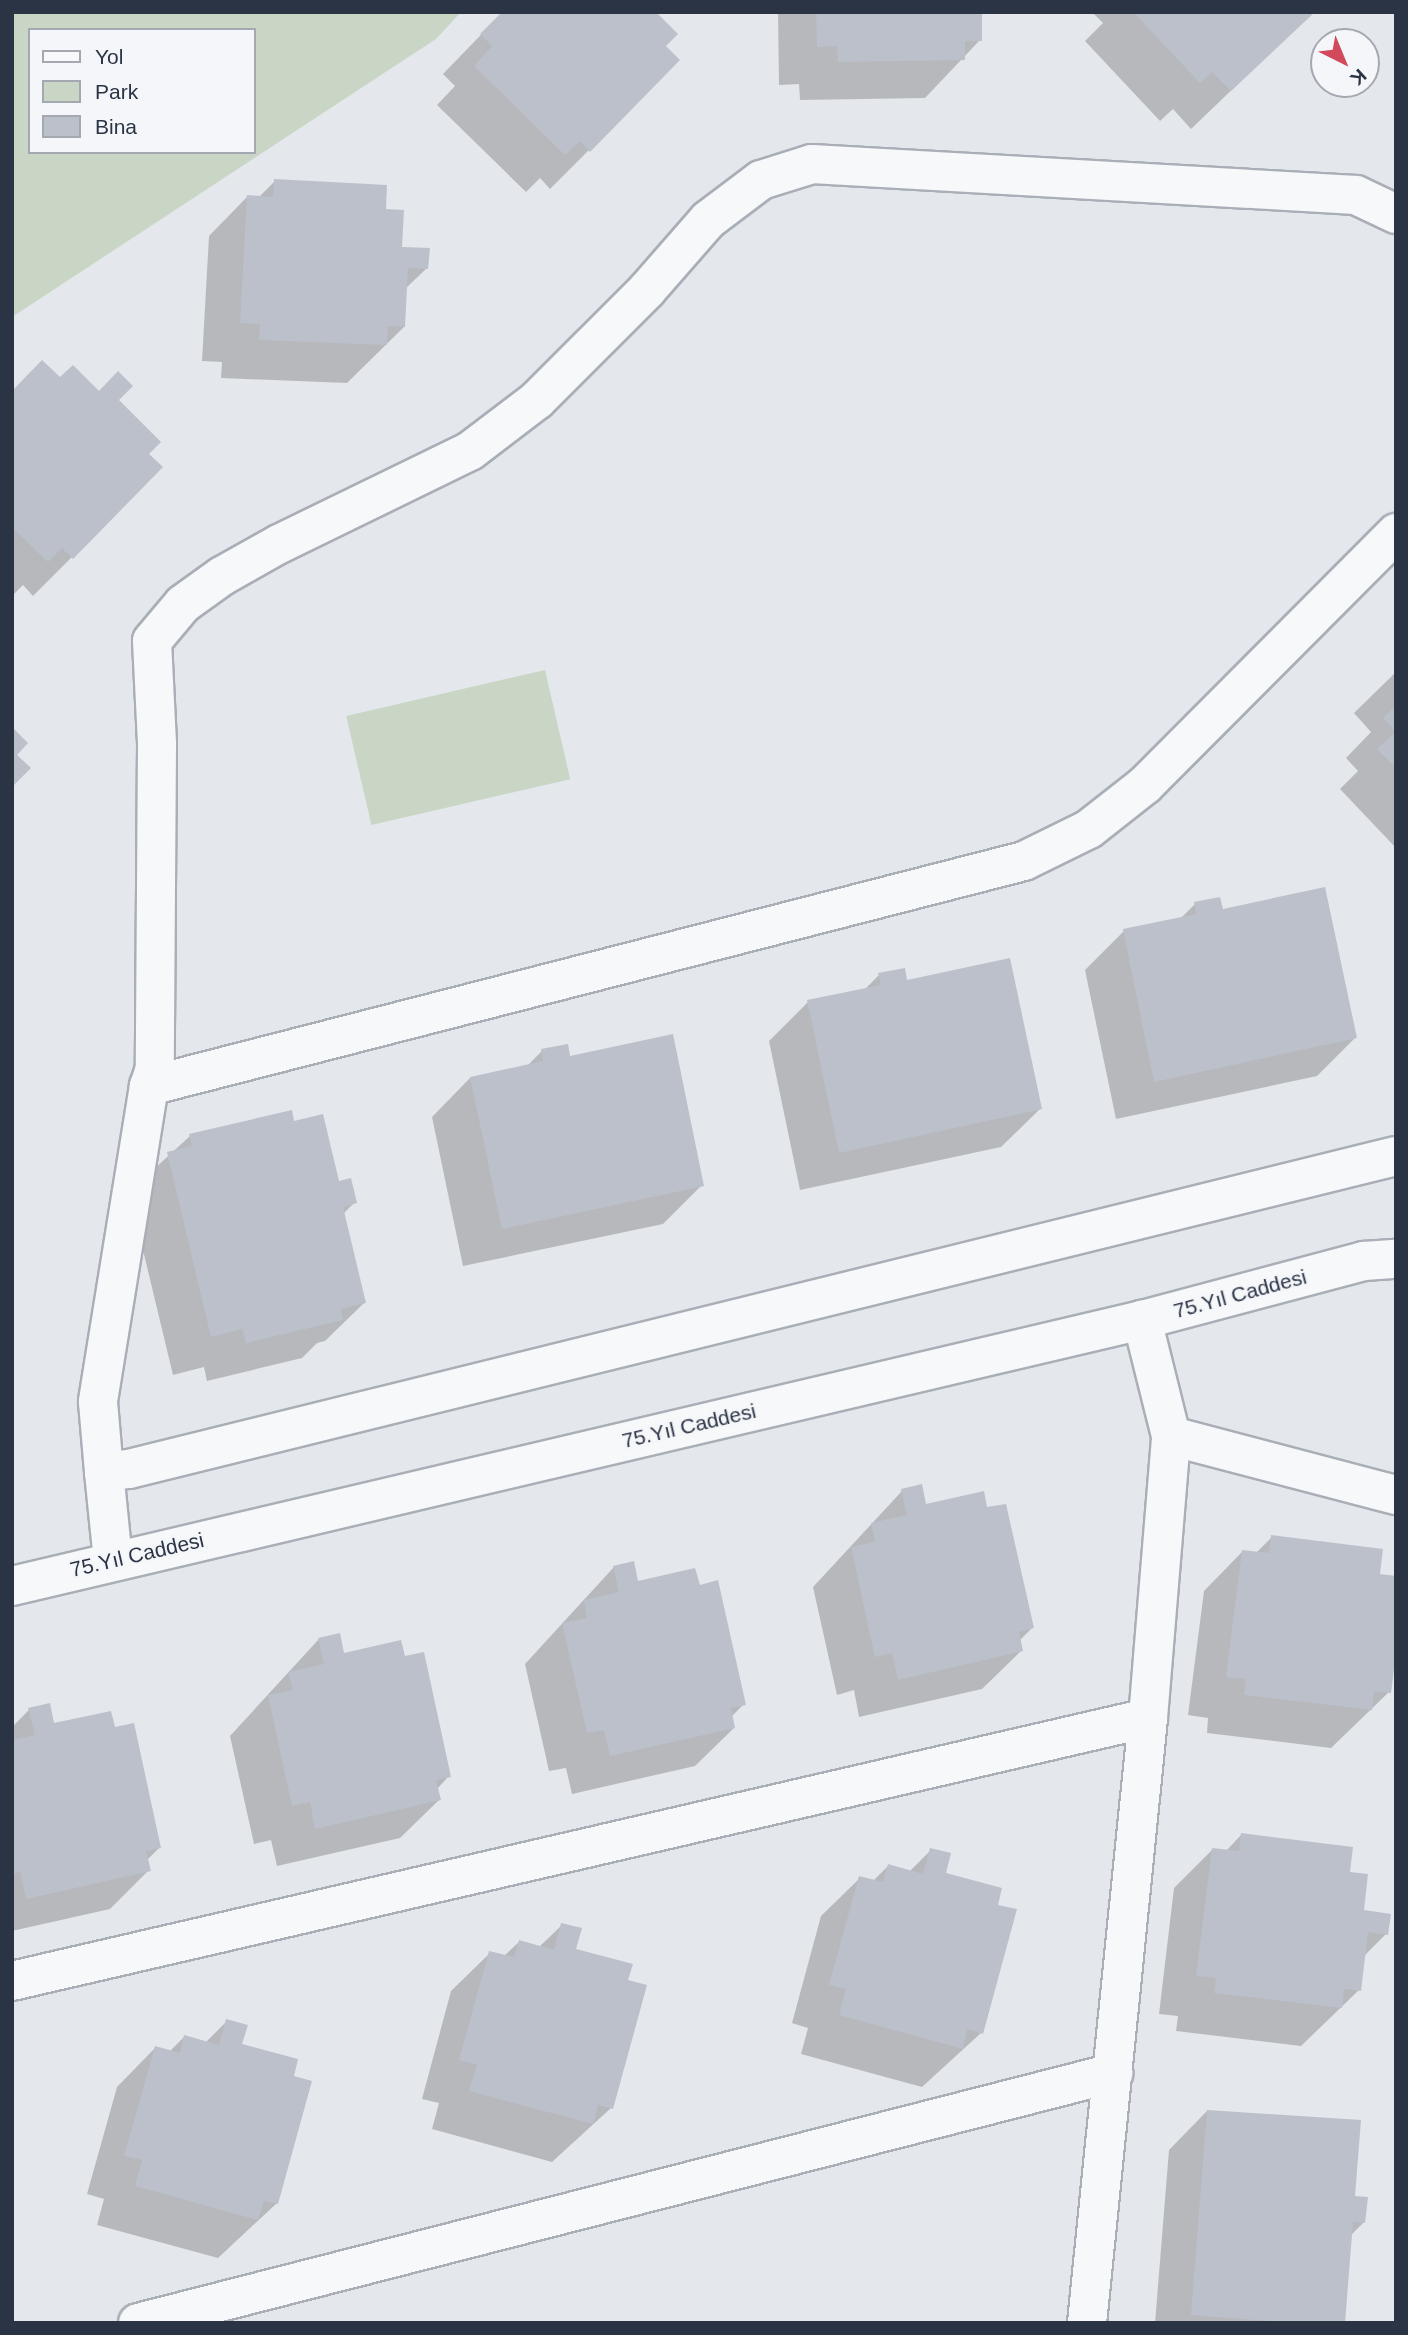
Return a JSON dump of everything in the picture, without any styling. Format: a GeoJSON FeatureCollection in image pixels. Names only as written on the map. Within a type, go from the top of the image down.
{"type":"FeatureCollection","features":[{"type":"Feature","properties":{"kind":"street"},"geometry":{"type":"LineString","coordinates":[[113,1561],[99,1402],[149,1086],[155,1068],[157,745],[152,641],[183,604],[222,576],[279,544],[470,451],[537,400],[647,290],[708,220],[761,180],[812,164],[1356,195],[1396,214]]}},
{"type":"Feature","properties":{"kind":"street"},"geometry":{"type":"LineString","coordinates":[[149,1086],[933,887],[1024,861],[1089,829],[1145,785],[1396,533]]}},
{"type":"Feature","properties":{"kind":"street"},"geometry":{"type":"LineString","coordinates":[[104,1472],[129,1469],[1396,1156]]}},
{"type":"Feature","properties":{"kind":"street","name":"75.Yıl Caddesi"},"geometry":{"type":"LineString","coordinates":[[12,1586],[1385,1261]]}},
{"type":"Feature","properties":{"kind":"street"},"geometry":{"type":"LineString","coordinates":[[1087,2323],[1148,1718],[1171,1436],[1142,1320]]}},
{"type":"Feature","properties":{"kind":"street"},"geometry":{"type":"LineString","coordinates":[[1171,1436],[1396,1495]]}},
{"type":"Feature","properties":{"kind":"street"},"geometry":{"type":"LineString","coordinates":[[12,1981],[1148,1718]]}},
{"type":"Feature","properties":{"kind":"street"},"geometry":{"type":"LineString","coordinates":[[138,2323],[1113,2073]]}},
{"type":"Feature","properties":{"kind":"green space"},"geometry":{"type":"Polygon","coordinates":[[[12,12],[461,12],[436,39],[12,317],[12,12]]]}},
{"type":"Feature","properties":{"kind":"green space"},"geometry":{"type":"Polygon","coordinates":[[[545,670],[570,779],[371,825],[346,716],[545,670]]]}},
{"type":"Feature","properties":{"kind":"building"},"geometry":{"type":"Polygon","coordinates":[[[502,12],[656,12],[678,34],[666,46],[680,60],[590,152],[580,141],[565,155],[474,66],[492,46],[480,34],[502,12]]]}},
{"type":"Feature","properties":{"kind":"building"},"geometry":{"type":"Polygon","coordinates":[[[816,12],[982,12],[982,41],[965,41],[965,60],[838,62],[837,46],[817,47],[816,12]]]}},
{"type":"Feature","properties":{"kind":"building"},"geometry":{"type":"Polygon","coordinates":[[[1133,12],[1315,12],[1231,91],[1212,72],[1200,83],[1133,12]]]}},
{"type":"Feature","properties":{"kind":"building"},"geometry":{"type":"Polygon","coordinates":[[[274,179],[387,185],[386,209],[404,210],[402,247],[430,248],[428,269],[408,268],[405,327],[388,326],[387,345],[259,340],[260,324],[240,323],[247,195],[273,197],[274,179]]]}},
{"type":"Feature","properties":{"kind":"building"},"geometry":{"type":"Polygon","coordinates":[[[42,360],[60,377],[73,365],[99,391],[118,371],[133,386],[119,400],[161,442],[149,454],[163,467],[73,559],[62,548],[48,562],[12,527],[12,391],[42,360]]]}},
{"type":"Feature","properties":{"kind":"building"},"geometry":{"type":"Polygon","coordinates":[[[1396,706],[1396,732],[1383,718],[1396,706]]]}},
{"type":"Feature","properties":{"kind":"building"},"geometry":{"type":"Polygon","coordinates":[[[12,727],[28,743],[17,755],[31,768],[12,787],[12,727]]]}},
{"type":"Feature","properties":{"kind":"building"},"geometry":{"type":"Polygon","coordinates":[[[1396,732],[1396,768],[1377,749],[1396,732]]]}},
{"type":"Feature","properties":{"kind":"building"},"geometry":{"type":"Polygon","coordinates":[[[1325,887],[1357,1038],[1154,1082],[1123,929],[1196,914],[1194,902],[1220,897],[1223,909],[1325,887]]]}},
{"type":"Feature","properties":{"kind":"building"},"geometry":{"type":"Polygon","coordinates":[[[1010,958],[1042,1109],[839,1153],[807,1000],[881,985],[878,973],[905,968],[907,980],[1010,958]]]}},
{"type":"Feature","properties":{"kind":"building"},"geometry":{"type":"Polygon","coordinates":[[[673,1034],[704,1186],[502,1229],[470,1077],[543,1061],[541,1049],[568,1044],[570,1056],[673,1034]]]}},
{"type":"Feature","properties":{"kind":"building"},"geometry":{"type":"Polygon","coordinates":[[[292,1110],[294,1121],[323,1114],[339,1181],[351,1178],[357,1203],[343,1207],[366,1303],[341,1309],[343,1320],[246,1343],[242,1329],[211,1337],[167,1152],[192,1146],[189,1134],[292,1110]]]}},
{"type":"Feature","properties":{"kind":"building"},"geometry":{"type":"Polygon","coordinates":[[[922,1484],[926,1504],[984,1491],[987,1507],[1006,1504],[1034,1628],[1019,1632],[1023,1651],[898,1680],[892,1653],[875,1657],[851,1547],[875,1542],[871,1523],[907,1515],[901,1489],[922,1484]]]}},
{"type":"Feature","properties":{"kind":"building"},"geometry":{"type":"Polygon","coordinates":[[[1271,1535],[1383,1549],[1380,1574],[1396,1576],[1396,1652],[1391,1693],[1374,1691],[1372,1710],[1244,1695],[1246,1679],[1226,1677],[1242,1550],[1269,1553],[1271,1535]]]}},
{"type":"Feature","properties":{"kind":"building"},"geometry":{"type":"Polygon","coordinates":[[[634,1561],[638,1581],[695,1568],[700,1585],[718,1580],[746,1705],[731,1708],[735,1728],[610,1756],[604,1730],[587,1733],[562,1623],[587,1618],[584,1600],[619,1592],[613,1566],[634,1561]]]}},
{"type":"Feature","properties":{"kind":"building"},"geometry":{"type":"Polygon","coordinates":[[[340,1633],[344,1653],[401,1640],[405,1656],[424,1652],[451,1777],[436,1780],[441,1800],[315,1829],[310,1802],[292,1806],[268,1695],[293,1690],[288,1672],[324,1664],[318,1638],[340,1633]]]}},
{"type":"Feature","properties":{"kind":"building"},"geometry":{"type":"Polygon","coordinates":[[[50,1703],[54,1723],[111,1711],[115,1727],[134,1723],[161,1848],[146,1851],[151,1871],[26,1899],[20,1872],[12,1874],[12,1740],[35,1735],[28,1708],[50,1703]]]}},
{"type":"Feature","properties":{"kind":"building"},"geometry":{"type":"Polygon","coordinates":[[[1241,1833],[1353,1847],[1350,1872],[1368,1874],[1364,1910],[1391,1914],[1388,1935],[1368,1932],[1361,1991],[1344,1989],[1342,2008],[1214,1993],[1216,1978],[1196,1976],[1212,1848],[1239,1851],[1241,1833]]]}},
{"type":"Feature","properties":{"kind":"building"},"geometry":{"type":"Polygon","coordinates":[[[930,1848],[951,1853],[946,1873],[1002,1888],[998,1905],[1017,1909],[983,2034],[967,2029],[963,2049],[839,2015],[846,1989],[829,1985],[859,1876],[883,1882],[888,1864],[923,1874],[930,1848]]]}},
{"type":"Feature","properties":{"kind":"building"},"geometry":{"type":"Polygon","coordinates":[[[561,1923],[582,1928],[576,1949],[633,1964],[628,1980],[647,1985],[613,2109],[598,2105],[593,2124],[469,2091],[477,2065],[459,2060],[489,1951],[514,1957],[519,1940],[554,1950],[561,1923]]]}},
{"type":"Feature","properties":{"kind":"building"},"geometry":{"type":"Polygon","coordinates":[[[226,2019],[248,2025],[242,2044],[298,2059],[294,2076],[312,2081],[278,2204],[264,2201],[258,2220],[135,2186],[142,2160],[124,2156],[155,2046],[180,2053],[184,2035],[219,2045],[226,2019]]]}},
{"type":"Feature","properties":{"kind":"building"},"geometry":{"type":"Polygon","coordinates":[[[1207,2110],[1361,2120],[1355,2196],[1368,2197],[1365,2223],[1353,2222],[1345,2323],[1293,2323],[1191,2315],[1207,2110]]]}}]}
